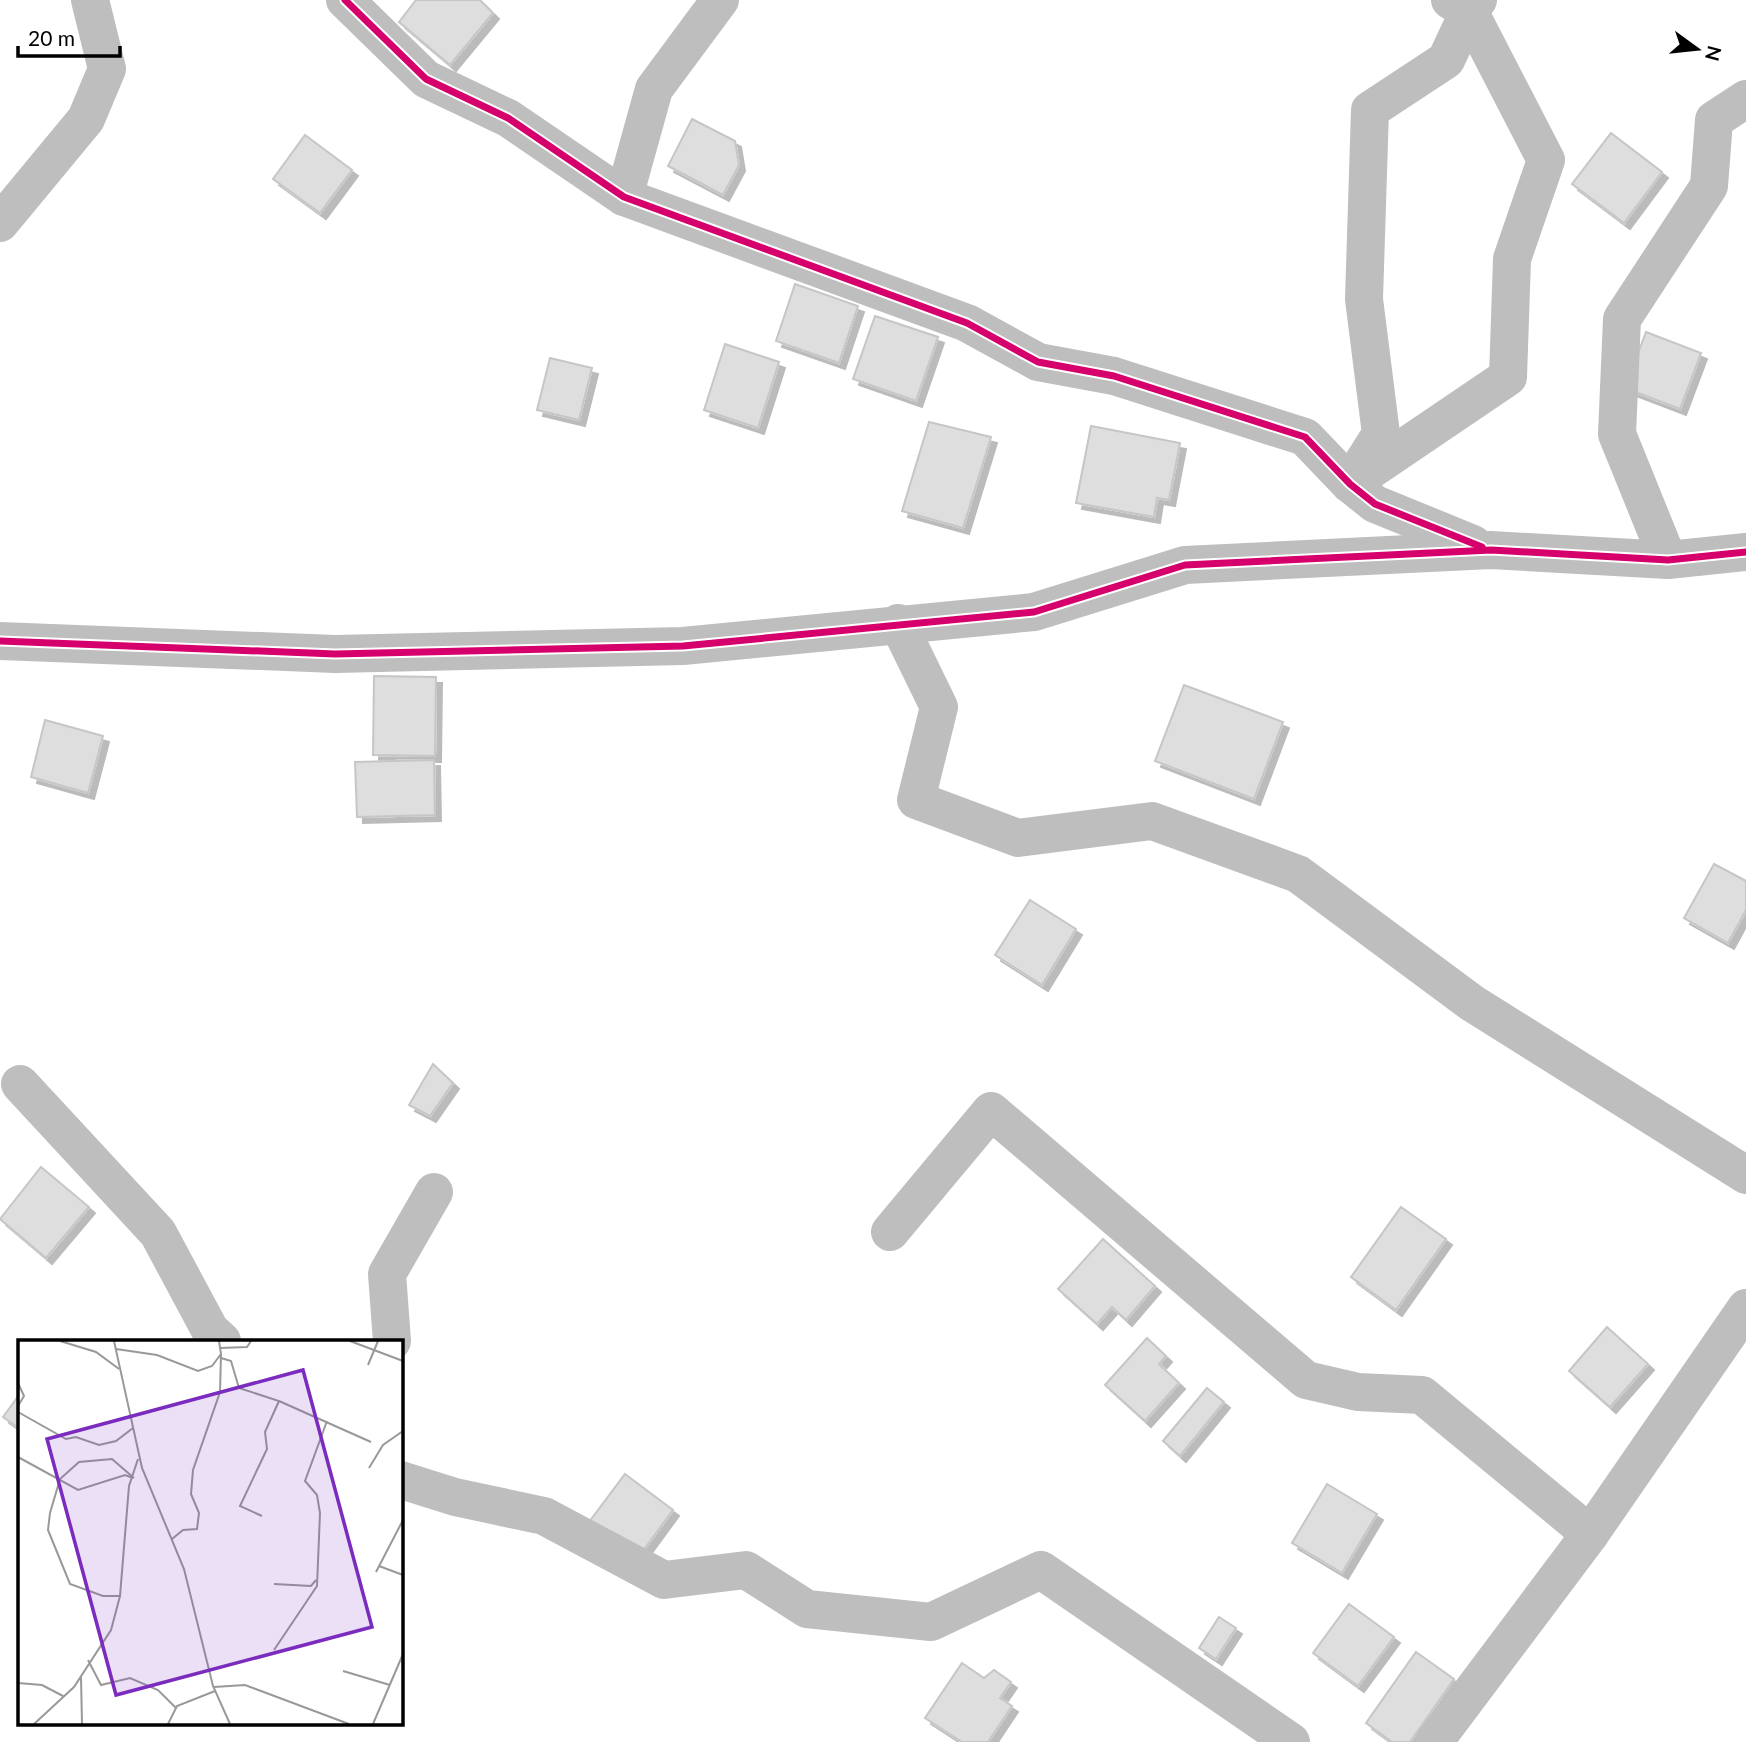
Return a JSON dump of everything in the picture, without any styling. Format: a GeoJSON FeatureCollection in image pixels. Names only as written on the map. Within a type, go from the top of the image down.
{"type":"FeatureCollection","features":[{"type":"Feature","properties":{"kind":"street"},"geometry":{"type":"LineString","coordinates":[[0,223],[86,119],[107,69],[90,0]]}},
{"type":"Feature","properties":{"kind":"street"},"geometry":{"type":"LineString","coordinates":[[345,0],[426,79],[508,118],[624,197],[967,323],[1038,362],[1114,376],[1305,438],[1350,484],[1375,503],[1491,550]]}},
{"type":"Feature","properties":{"kind":"street"},"geometry":{"type":"LineString","coordinates":[[624,197],[654,89],[720,0]]}},
{"type":"Feature","properties":{"kind":"street"},"geometry":{"type":"LineString","coordinates":[[1350,484],[1381,434],[1364,299],[1370,110],[1446,60],[1466,4]]}},
{"type":"Feature","properties":{"kind":"street"},"geometry":{"type":"LineString","coordinates":[[1350,484],[1508,377],[1512,259],[1546,160],[1466,4]]}},
{"type":"Feature","properties":{"kind":"street"},"geometry":{"type":"LineString","coordinates":[[1668,560],[1617,434],[1622,319],[1709,186],[1714,120],[1746,99]]}},
{"type":"Feature","properties":{"kind":"street"},"geometry":{"type":"LineString","coordinates":[[0,641],[362,654],[683,646],[1034,611],[1185,565],[1491,550],[1668,560],[1746,552]]}},
{"type":"Feature","properties":{"kind":"street"},"geometry":{"type":"LineString","coordinates":[[898,623],[939,707],[916,800],[1018,838],[1152,821],[1298,874],[1472,1003],[1746,1175]]}},
{"type":"Feature","properties":{"kind":"street"},"geometry":{"type":"LineString","coordinates":[[20,1084],[158,1233],[210,1330],[221,1340]]}},
{"type":"Feature","properties":{"kind":"street"},"geometry":{"type":"LineString","coordinates":[[890,1232],[990,1111],[1306,1380],[1358,1392],[1422,1395],[1590,1534]]}},
{"type":"Feature","properties":{"kind":"street"},"geometry":{"type":"LineString","coordinates":[[392,1340],[387,1274],[434,1192]]}},
{"type":"Feature","properties":{"kind":"street"},"geometry":{"type":"LineString","coordinates":[[1434,1742],[1590,1534],[1746,1308]]}},
{"type":"Feature","properties":{"kind":"street"},"geometry":{"type":"LineString","coordinates":[[402,1479],[456,1497],[544,1516],[664,1580],[746,1570],[807,1609],[932,1622],[1041,1570],[1291,1742]]}},
{"type":"Feature","properties":{"kind":"building"},"geometry":{"type":"Polygon","coordinates":[[[416,0],[480,0],[493,13],[450,65],[399,22],[416,0]]]}},
{"type":"Feature","properties":{"kind":"building"},"geometry":{"type":"Polygon","coordinates":[[[692,119],[735,141],[739,165],[723,195],[668,166],[692,119]]]}},
{"type":"Feature","properties":{"kind":"building"},"geometry":{"type":"Polygon","coordinates":[[[1611,133],[1662,172],[1624,223],[1572,184],[1611,133]]]}},
{"type":"Feature","properties":{"kind":"building"},"geometry":{"type":"Polygon","coordinates":[[[305,135],[352,170],[320,213],[273,179],[305,135]]]}},
{"type":"Feature","properties":{"kind":"building"},"geometry":{"type":"Polygon","coordinates":[[[795,284],[858,306],[839,363],[776,341],[795,284]]]}},
{"type":"Feature","properties":{"kind":"building"},"geometry":{"type":"Polygon","coordinates":[[[875,316],[938,337],[916,401],[853,379],[875,316]]]}},
{"type":"Feature","properties":{"kind":"building"},"geometry":{"type":"Polygon","coordinates":[[[1646,332],[1701,353],[1680,409],[1625,388],[1646,332]]]}},
{"type":"Feature","properties":{"kind":"building"},"geometry":{"type":"Polygon","coordinates":[[[725,344],[779,362],[758,428],[704,410],[725,344]]]}},
{"type":"Feature","properties":{"kind":"building"},"geometry":{"type":"Polygon","coordinates":[[[550,358],[592,368],[579,420],[537,410],[550,358]]]}},
{"type":"Feature","properties":{"kind":"building"},"geometry":{"type":"Polygon","coordinates":[[[929,422],[991,437],[963,528],[902,511],[929,422]]]}},
{"type":"Feature","properties":{"kind":"building"},"geometry":{"type":"Polygon","coordinates":[[[1091,426],[1180,443],[1169,500],[1157,498],[1154,517],[1076,503],[1091,426]]]}},
{"type":"Feature","properties":{"kind":"building"},"geometry":{"type":"Polygon","coordinates":[[[374,676],[436,677],[435,756],[373,755],[374,676]]]}},
{"type":"Feature","properties":{"kind":"building"},"geometry":{"type":"Polygon","coordinates":[[[1184,685],[1283,722],[1254,799],[1155,761],[1184,685]]]}},
{"type":"Feature","properties":{"kind":"building"},"geometry":{"type":"Polygon","coordinates":[[[45,720],[103,736],[88,793],[31,777],[45,720]]]}},
{"type":"Feature","properties":{"kind":"building"},"geometry":{"type":"Polygon","coordinates":[[[434,760],[435,815],[357,817],[355,762],[434,760]]]}},
{"type":"Feature","properties":{"kind":"building"},"geometry":{"type":"Polygon","coordinates":[[[1714,864],[1746,881],[1746,910],[1728,943],[1684,918],[1714,864]]]}},
{"type":"Feature","properties":{"kind":"building"},"geometry":{"type":"Polygon","coordinates":[[[1030,900],[1076,929],[1042,985],[995,955],[1030,900]]]}},
{"type":"Feature","properties":{"kind":"building"},"geometry":{"type":"Polygon","coordinates":[[[433,1064],[453,1083],[430,1116],[409,1105],[433,1064]]]}},
{"type":"Feature","properties":{"kind":"building"},"geometry":{"type":"Polygon","coordinates":[[[41,1167],[89,1207],[46,1258],[0,1219],[41,1167]]]}},
{"type":"Feature","properties":{"kind":"building"},"geometry":{"type":"Polygon","coordinates":[[[1401,1207],[1446,1239],[1396,1310],[1351,1277],[1401,1207]]]}},
{"type":"Feature","properties":{"kind":"building"},"geometry":{"type":"Polygon","coordinates":[[[1103,1239],[1155,1286],[1126,1320],[1112,1307],[1097,1324],[1058,1289],[1103,1239]]]}},
{"type":"Feature","properties":{"kind":"building"},"geometry":{"type":"Polygon","coordinates":[[[1607,1327],[1648,1364],[1610,1407],[1569,1371],[1607,1327]]]}},
{"type":"Feature","properties":{"kind":"building"},"geometry":{"type":"Polygon","coordinates":[[[1147,1338],[1166,1356],[1159,1364],[1179,1383],[1145,1421],[1105,1385],[1147,1338]]]}},
{"type":"Feature","properties":{"kind":"building"},"geometry":{"type":"Polygon","coordinates":[[[1207,1388],[1224,1402],[1180,1456],[1163,1441],[1207,1388]]]}},
{"type":"Feature","properties":{"kind":"building"},"geometry":{"type":"Polygon","coordinates":[[[18,1396],[18,1427],[3,1417],[18,1396]]]}},
{"type":"Feature","properties":{"kind":"building"},"geometry":{"type":"Polygon","coordinates":[[[625,1474],[673,1510],[637,1559],[589,1522],[625,1474]]]}},
{"type":"Feature","properties":{"kind":"building"},"geometry":{"type":"Polygon","coordinates":[[[1327,1484],[1377,1514],[1342,1573],[1292,1543],[1327,1484]]]}},
{"type":"Feature","properties":{"kind":"building"},"geometry":{"type":"Polygon","coordinates":[[[1349,1604],[1394,1637],[1358,1686],[1313,1653],[1349,1604]]]}},
{"type":"Feature","properties":{"kind":"building"},"geometry":{"type":"Polygon","coordinates":[[[1219,1617],[1236,1628],[1216,1659],[1199,1648],[1219,1617]]]}},
{"type":"Feature","properties":{"kind":"building"},"geometry":{"type":"Polygon","coordinates":[[[1416,1652],[1454,1679],[1410,1742],[1392,1742],[1366,1723],[1416,1652]]]}},
{"type":"Feature","properties":{"kind":"building"},"geometry":{"type":"Polygon","coordinates":[[[962,1663],[984,1678],[994,1670],[1011,1682],[1000,1698],[1012,1706],[988,1742],[962,1742],[925,1718],[962,1663]]]}},
{"type":"Feature","properties":{"kind":"cycle path"},"geometry":{"type":"LineString","coordinates":[[345,0],[426,79],[508,118],[624,197],[967,323],[1038,362],[1114,376],[1305,437],[1350,484],[1375,504],[1482,547]]}},
{"type":"Feature","properties":{"kind":"cycle path"},"geometry":{"type":"LineString","coordinates":[[0,641],[335,654],[683,646],[1034,612],[1185,565],[1491,550],[1668,560],[1746,552]]}}]}
